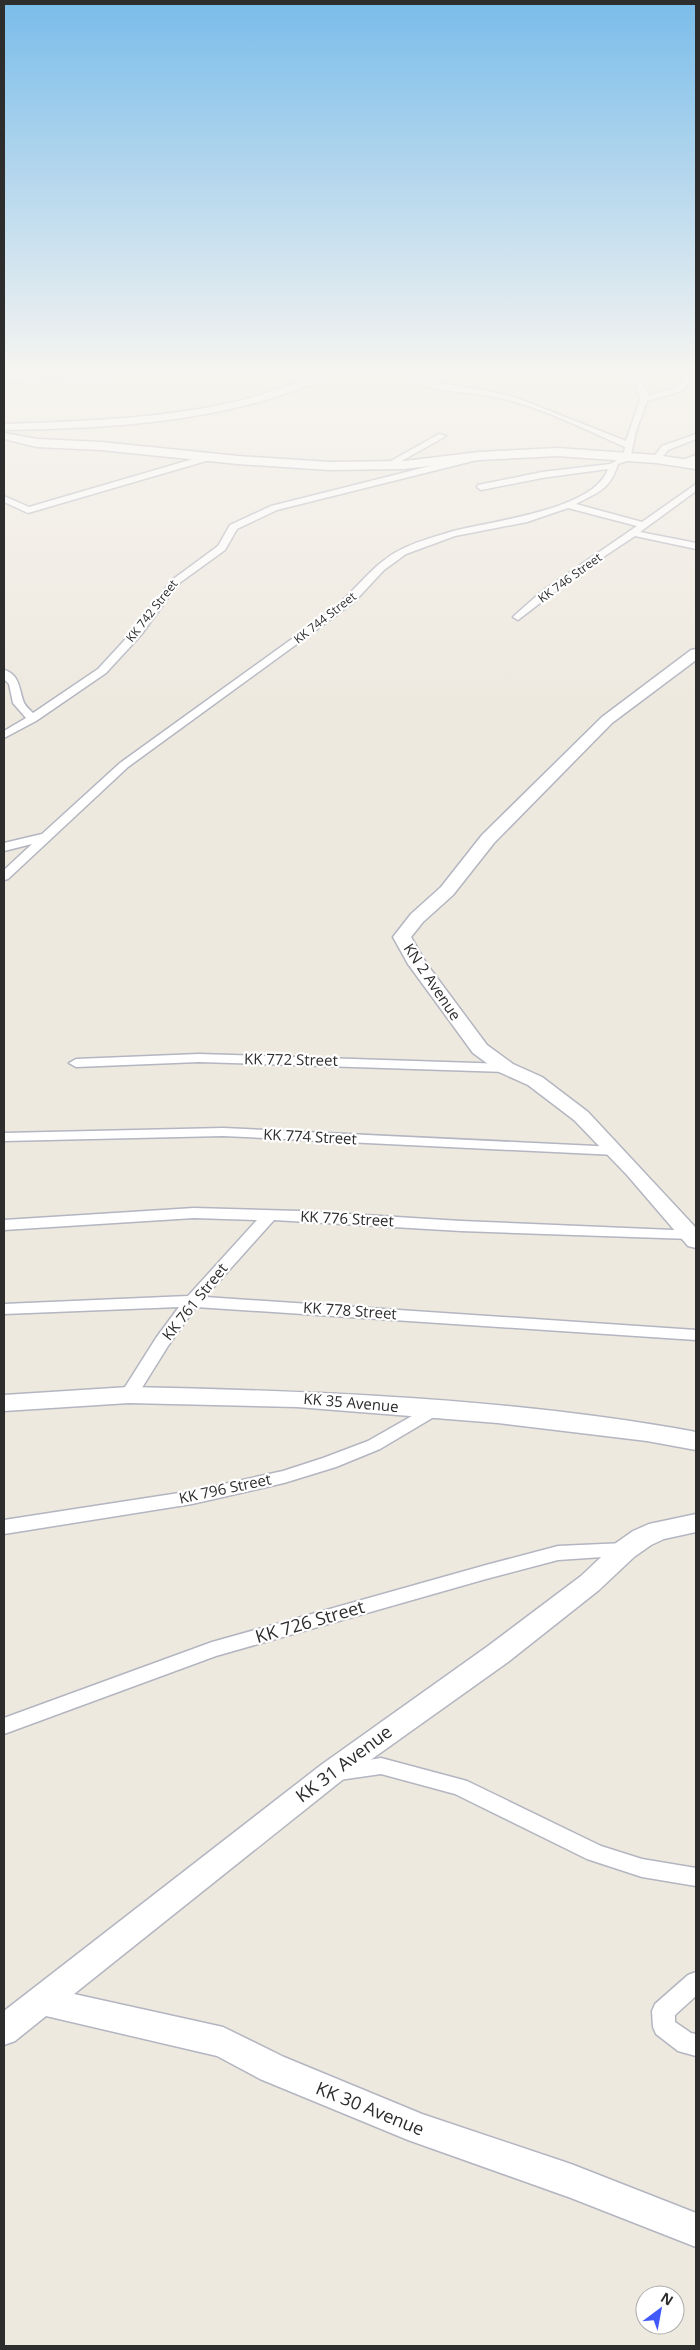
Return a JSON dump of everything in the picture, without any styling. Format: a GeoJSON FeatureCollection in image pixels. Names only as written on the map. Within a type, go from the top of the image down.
{"type":"FeatureCollection","features":[{"type":"Feature","properties":{"kind":"street"},"geometry":{"type":"LineString","coordinates":[[4,499],[28,510],[112,486]]}},
{"type":"Feature","properties":{"kind":"street","name":"KK 742 Street"},"geometry":{"type":"LineString","coordinates":[[4,735],[32,719],[102,671],[137,633],[175,582],[222,548],[233,527],[274,508],[362,486]]}},
{"type":"Feature","properties":{"kind":"street","name":"KK 744 Street"},"geometry":{"type":"LineString","coordinates":[[4,876],[124,765],[335,612],[354,596],[380,568],[403,552],[453,534],[524,520],[568,505],[603,486]]}},
{"type":"Feature","properties":{"kind":"street","name":"KK 746 Street"},"geometry":{"type":"LineString","coordinates":[[518,617],[544,594],[696,488]]}},
{"type":"Feature","properties":{"kind":"street"},"geometry":{"type":"LineString","coordinates":[[568,505],[644,524]]}},
{"type":"Feature","properties":{"kind":"street"},"geometry":{"type":"LineString","coordinates":[[633,533],[696,546]]}},
{"type":"Feature","properties":{"kind":"street","name":"KN 2 Avenue"},"geometry":{"type":"LineString","coordinates":[[694,1237],[616,1151],[581,1116],[557,1096],[535,1082],[506,1068],[480,1049],[417,964],[402,937],[417,918],[447,891],[488,839],[607,720],[696,653]]}},
{"type":"Feature","properties":{"kind":"street"},"geometry":{"type":"LineString","coordinates":[[4,673],[14,683],[18,703],[32,719]]}},
{"type":"Feature","properties":{"kind":"street"},"geometry":{"type":"LineString","coordinates":[[4,847],[47,837]]}},
{"type":"Feature","properties":{"kind":"street","name":"KK 772 Street"},"geometry":{"type":"LineString","coordinates":[[76,1063],[199,1058],[506,1068]]}},
{"type":"Feature","properties":{"kind":"street","name":"KK 774 Street"},"geometry":{"type":"LineString","coordinates":[[4,1137],[223,1132],[616,1151]]}},
{"type":"Feature","properties":{"kind":"street","name":"KK 776 Street"},"geometry":{"type":"LineString","coordinates":[[4,1225],[194,1214],[694,1237]]}},
{"type":"Feature","properties":{"kind":"street","name":"KK 761 Street"},"geometry":{"type":"LineString","coordinates":[[129,1395],[162,1342],[192,1301],[269,1216]]}},
{"type":"Feature","properties":{"kind":"street","name":"KK 778 Street"},"geometry":{"type":"LineString","coordinates":[[4,1309],[192,1301],[468,1318],[696,1335]]}},
{"type":"Feature","properties":{"kind":"street","name":"KK 35 Avenue"},"geometry":{"type":"LineString","coordinates":[[4,1402],[129,1395],[297,1399],[498,1415],[624,1429],[696,1441]]}},
{"type":"Feature","properties":{"kind":"street","name":"KK 796 Street"},"geometry":{"type":"LineString","coordinates":[[4,1526],[235,1490],[294,1474],[375,1445],[434,1410]]}},
{"type":"Feature","properties":{"kind":"street","name":"KK 31 Avenue"},"geometry":{"type":"LineString","coordinates":[[4,2030],[331,1773],[498,1654],[590,1583],[625,1550],[642,1538],[658,1531],[696,1522]]}},
{"type":"Feature","properties":{"kind":"street","name":"KK 726 Street"},"geometry":{"type":"LineString","coordinates":[[4,1726],[212,1650],[486,1572],[558,1553],[625,1550]]}},
{"type":"Feature","properties":{"kind":"street"},"geometry":{"type":"LineString","coordinates":[[331,1773],[381,1766],[426,1777],[460,1787],[595,1853],[642,1868],[696,1876]]}},
{"type":"Feature","properties":{"kind":"street"},"geometry":{"type":"LineString","coordinates":[[696,1982],[663,2011],[664,2027],[686,2044],[696,2045]]}},
{"type":"Feature","properties":{"kind":"street","name":"KK 30 Avenue"},"geometry":{"type":"LineString","coordinates":[[42,2001],[130,2023],[223,2042],[272,2068],[420,2129],[570,2181],[696,2230]]}}]}
